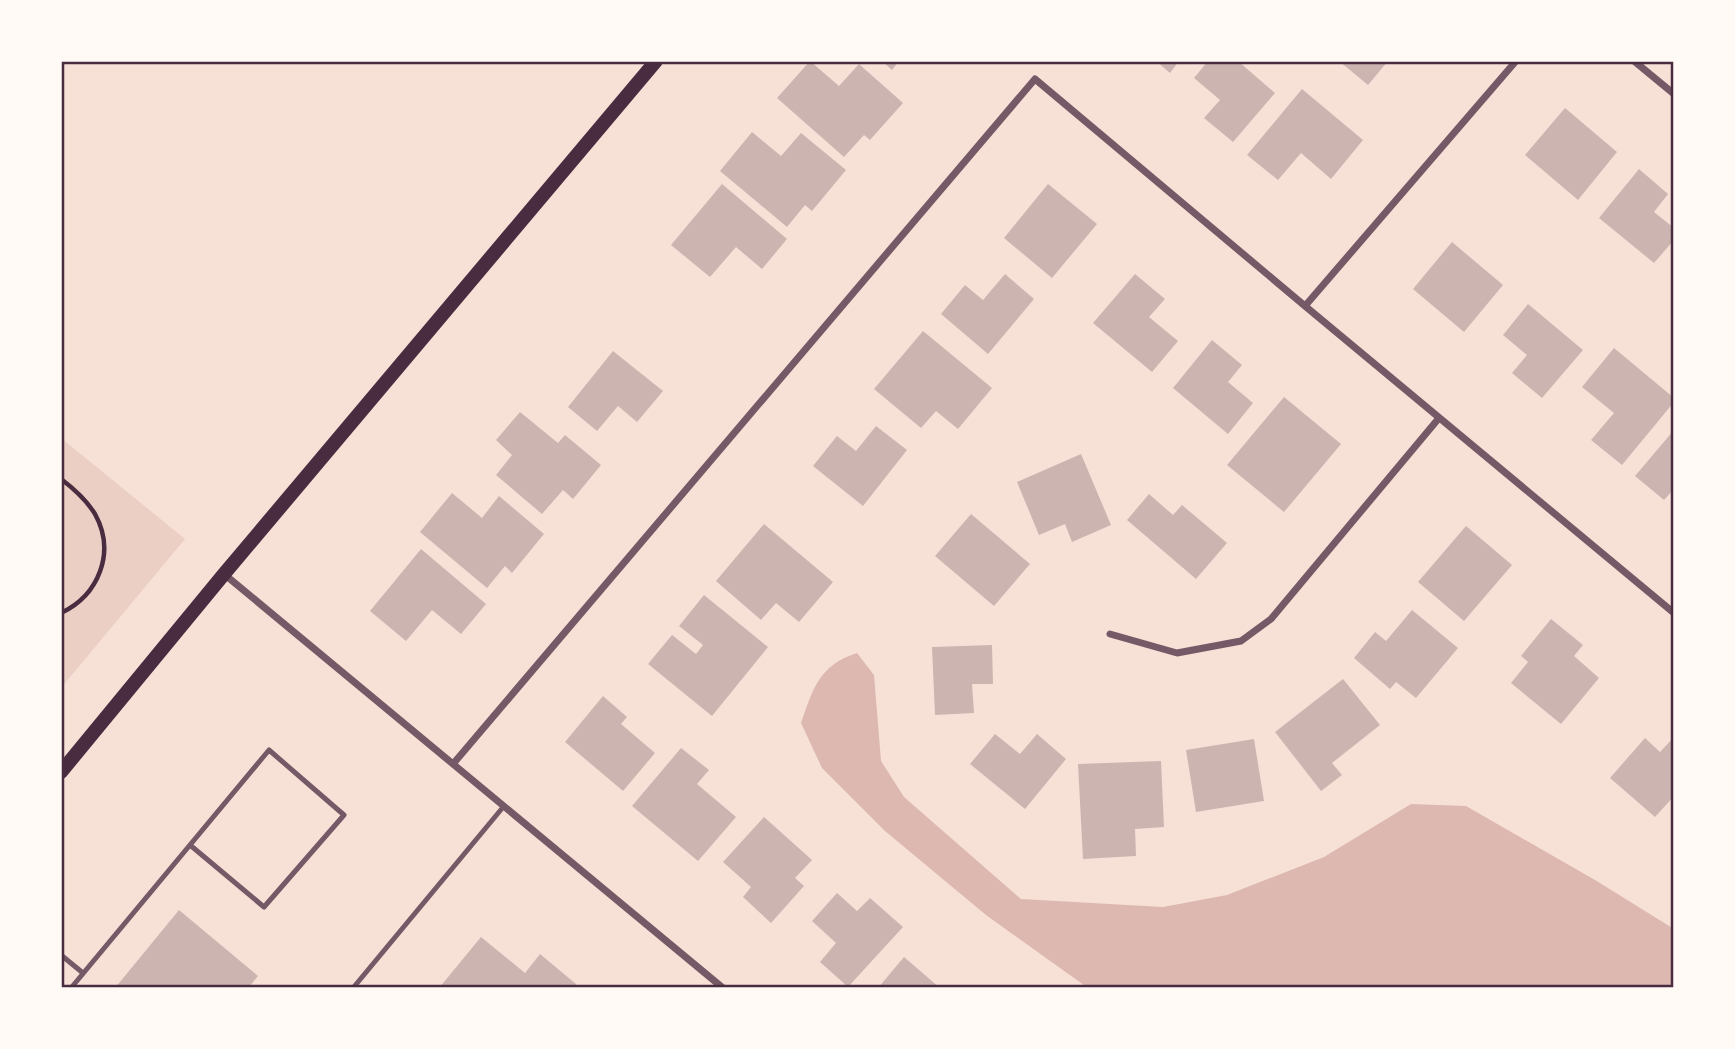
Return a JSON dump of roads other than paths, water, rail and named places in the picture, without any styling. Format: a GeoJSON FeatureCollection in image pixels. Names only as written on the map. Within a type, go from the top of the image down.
{"type":"FeatureCollection","features":[{"type":"Feature","properties":{"kind":"main road"},"geometry":{"type":"LineString","coordinates":[[61,772],[656,61]]}},
{"type":"Feature","properties":{"kind":"street"},"geometry":{"type":"LineString","coordinates":[[1304,306],[1516,61]]}},
{"type":"Feature","properties":{"kind":"street"},"geometry":{"type":"LineString","coordinates":[[1634,61],[1674,94]]}},
{"type":"Feature","properties":{"kind":"street"},"geometry":{"type":"LineString","coordinates":[[453,764],[1035,79],[1674,612]]}},
{"type":"Feature","properties":{"kind":"street"},"geometry":{"type":"LineString","coordinates":[[1110,634],[1177,653],[1241,641],[1256,632],[1271,619],[1439,418]]}},
{"type":"Feature","properties":{"kind":"street"},"geometry":{"type":"LineString","coordinates":[[224,575],[723,988]]}},
{"type":"Feature","properties":{"kind":"lane"},"geometry":{"type":"LineString","coordinates":[[71,988],[269,750],[344,815],[264,907],[190,845]]}},
{"type":"Feature","properties":{"kind":"lane"},"geometry":{"type":"LineString","coordinates":[[353,988],[504,806]]}},
{"type":"Feature","properties":{"kind":"lane"},"geometry":{"type":"LineString","coordinates":[[61,955],[83,973]]}}]}
